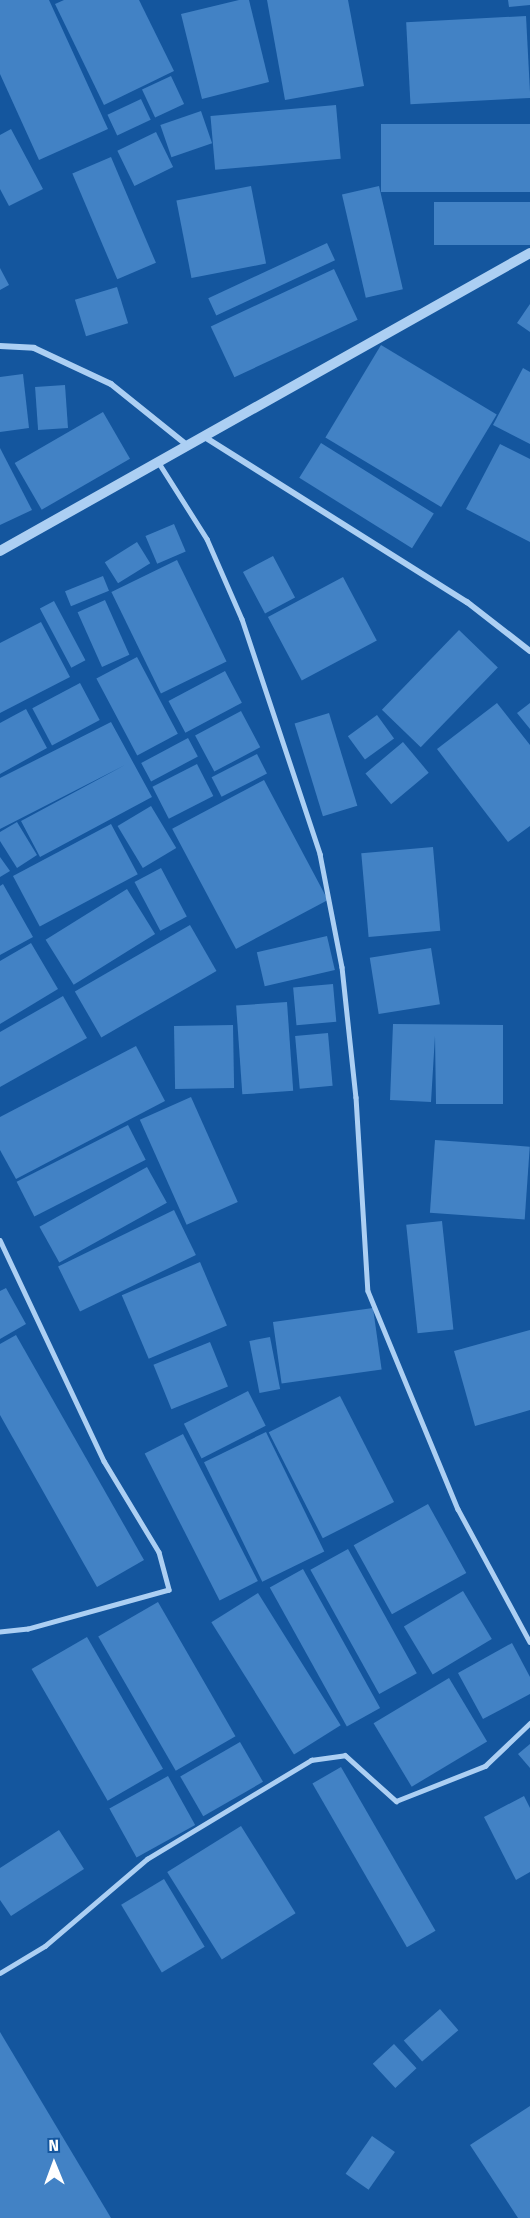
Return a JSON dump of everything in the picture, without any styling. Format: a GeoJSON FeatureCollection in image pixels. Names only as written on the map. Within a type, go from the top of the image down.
{"type":"FeatureCollection","features":[{"type":"Feature","properties":{"kind":"street"},"geometry":{"type":"LineString","coordinates":[[0,550],[530,253]]}},
{"type":"Feature","properties":{"kind":"street"},"geometry":{"type":"LineString","coordinates":[[0,346],[34,348],[111,384],[187,445]]}},
{"type":"Feature","properties":{"kind":"street"},"geometry":{"type":"LineString","coordinates":[[203,435],[467,602],[530,651]]}},
{"type":"Feature","properties":{"kind":"lane"},"geometry":{"type":"LineString","coordinates":[[157,461],[207,538],[242,619],[320,854],[342,967],[356,1097],[368,1291],[458,1509],[530,1642]]}},
{"type":"Feature","properties":{"kind":"lane"},"geometry":{"type":"LineString","coordinates":[[0,1240],[104,1461],[159,1552],[169,1590],[28,1629],[0,1632]]}},
{"type":"Feature","properties":{"kind":"lane"},"geometry":{"type":"LineString","coordinates":[[0,1973],[45,1946],[147,1859],[311,1760],[345,1755],[396,1801],[485,1766],[530,1723]]}},
{"type":"Feature","properties":{"kind":"building"},"geometry":{"type":"Polygon","coordinates":[[[0,0],[49,0],[108,129],[39,160],[0,74],[0,0]]]}},
{"type":"Feature","properties":{"kind":"building"},"geometry":{"type":"Polygon","coordinates":[[[64,0],[139,0],[174,71],[104,105],[55,4],[64,0]]]}},
{"type":"Feature","properties":{"kind":"building"},"geometry":{"type":"Polygon","coordinates":[[[239,0],[249,0],[269,82],[202,99],[181,14],[239,0]]]}},
{"type":"Feature","properties":{"kind":"building"},"geometry":{"type":"Polygon","coordinates":[[[267,0],[348,0],[364,86],[285,100],[267,0]]]}},
{"type":"Feature","properties":{"kind":"building"},"geometry":{"type":"Polygon","coordinates":[[[508,0],[530,0],[530,5],[509,7],[508,0]]]}},
{"type":"Feature","properties":{"kind":"building"},"geometry":{"type":"Polygon","coordinates":[[[526,16],[530,98],[410,104],[406,22],[526,16]]]}},
{"type":"Feature","properties":{"kind":"building"},"geometry":{"type":"Polygon","coordinates":[[[171,76],[184,104],[155,118],[142,90],[171,76]]]}},
{"type":"Feature","properties":{"kind":"building"},"geometry":{"type":"Polygon","coordinates":[[[141,99],[151,120],[117,135],[107,115],[141,99]]]}},
{"type":"Feature","properties":{"kind":"building"},"geometry":{"type":"Polygon","coordinates":[[[336,105],[341,159],[215,170],[210,116],[336,105]]]}},
{"type":"Feature","properties":{"kind":"building"},"geometry":{"type":"Polygon","coordinates":[[[201,111],[212,143],[171,157],[160,125],[201,111]]]}},
{"type":"Feature","properties":{"kind":"building"},"geometry":{"type":"Polygon","coordinates":[[[381,124],[530,124],[530,192],[381,192],[381,124]]]}},
{"type":"Feature","properties":{"kind":"building"},"geometry":{"type":"Polygon","coordinates":[[[11,129],[43,189],[9,206],[0,189],[0,135],[11,129]]]}},
{"type":"Feature","properties":{"kind":"building"},"geometry":{"type":"Polygon","coordinates":[[[156,132],[173,167],[134,186],[117,151],[156,132]]]}},
{"type":"Feature","properties":{"kind":"building"},"geometry":{"type":"Polygon","coordinates":[[[111,157],[156,263],[117,279],[72,173],[111,157]]]}},
{"type":"Feature","properties":{"kind":"building"},"geometry":{"type":"Polygon","coordinates":[[[251,186],[266,264],[191,278],[176,201],[251,186]]]}},
{"type":"Feature","properties":{"kind":"building"},"geometry":{"type":"Polygon","coordinates":[[[379,186],[403,289],[366,298],[342,195],[379,186]]]}},
{"type":"Feature","properties":{"kind":"building"},"geometry":{"type":"Polygon","coordinates":[[[434,202],[530,202],[530,245],[434,245],[434,202]]]}},
{"type":"Feature","properties":{"kind":"building"},"geometry":{"type":"Polygon","coordinates":[[[327,243],[335,260],[216,316],[208,298],[327,243]]]}},
{"type":"Feature","properties":{"kind":"building"},"geometry":{"type":"Polygon","coordinates":[[[0,268],[9,285],[0,290],[0,268]]]}},
{"type":"Feature","properties":{"kind":"building"},"geometry":{"type":"Polygon","coordinates":[[[334,269],[358,320],[234,377],[211,326],[334,269]]]}},
{"type":"Feature","properties":{"kind":"building"},"geometry":{"type":"Polygon","coordinates":[[[117,287],[128,323],[86,336],[75,300],[117,287]]]}},
{"type":"Feature","properties":{"kind":"building"},"geometry":{"type":"Polygon","coordinates":[[[530,304],[530,332],[517,323],[530,304]]]}},
{"type":"Feature","properties":{"kind":"building"},"geometry":{"type":"Polygon","coordinates":[[[381,345],[497,415],[441,507],[325,438],[381,345]]]}},
{"type":"Feature","properties":{"kind":"building"},"geometry":{"type":"Polygon","coordinates":[[[523,368],[530,372],[530,444],[493,425],[523,368]]]}},
{"type":"Feature","properties":{"kind":"building"},"geometry":{"type":"Polygon","coordinates":[[[23,374],[29,428],[0,432],[0,377],[23,374]]]}},
{"type":"Feature","properties":{"kind":"building"},"geometry":{"type":"Polygon","coordinates":[[[65,385],[68,428],[38,430],[35,387],[65,385]]]}},
{"type":"Feature","properties":{"kind":"building"},"geometry":{"type":"Polygon","coordinates":[[[103,412],[130,459],[42,510],[15,463],[103,412]]]}},
{"type":"Feature","properties":{"kind":"building"},"geometry":{"type":"Polygon","coordinates":[[[321,443],[434,513],[412,548],[299,478],[321,443]]]}},
{"type":"Feature","properties":{"kind":"building"},"geometry":{"type":"Polygon","coordinates":[[[500,444],[530,459],[530,542],[466,509],[500,444]]]}},
{"type":"Feature","properties":{"kind":"building"},"geometry":{"type":"Polygon","coordinates":[[[0,448],[32,510],[0,525],[0,448]]]}},
{"type":"Feature","properties":{"kind":"building"},"geometry":{"type":"Polygon","coordinates":[[[174,524],[186,552],[157,564],[145,536],[174,524]]]}},
{"type":"Feature","properties":{"kind":"building"},"geometry":{"type":"Polygon","coordinates":[[[137,542],[150,563],[118,583],[105,562],[137,542]]]}},
{"type":"Feature","properties":{"kind":"building"},"geometry":{"type":"Polygon","coordinates":[[[273,556],[295,597],[265,613],[243,572],[273,556]]]}},
{"type":"Feature","properties":{"kind":"building"},"geometry":{"type":"Polygon","coordinates":[[[177,560],[227,662],[161,694],[111,592],[177,560]]]}},
{"type":"Feature","properties":{"kind":"building"},"geometry":{"type":"Polygon","coordinates":[[[103,576],[109,591],[71,606],[65,591],[103,576]]]}},
{"type":"Feature","properties":{"kind":"building"},"geometry":{"type":"Polygon","coordinates":[[[343,577],[377,641],[302,680],[268,617],[343,577]]]}},
{"type":"Feature","properties":{"kind":"building"},"geometry":{"type":"Polygon","coordinates":[[[105,600],[129,655],[102,667],[78,612],[105,600]]]}},
{"type":"Feature","properties":{"kind":"building"},"geometry":{"type":"Polygon","coordinates":[[[54,601],[85,660],[71,668],[40,609],[54,601]]]}},
{"type":"Feature","properties":{"kind":"building"},"geometry":{"type":"Polygon","coordinates":[[[41,622],[70,677],[0,713],[0,643],[41,622]]]}},
{"type":"Feature","properties":{"kind":"building"},"geometry":{"type":"Polygon","coordinates":[[[459,630],[498,668],[421,747],[382,710],[459,630]]]}},
{"type":"Feature","properties":{"kind":"building"},"geometry":{"type":"Polygon","coordinates":[[[137,657],[178,734],[137,755],[96,679],[137,657]]]}},
{"type":"Feature","properties":{"kind":"building"},"geometry":{"type":"Polygon","coordinates":[[[225,671],[242,703],[185,733],[168,701],[225,671]]]}},
{"type":"Feature","properties":{"kind":"building"},"geometry":{"type":"Polygon","coordinates":[[[80,683],[100,720],[52,745],[32,708],[80,683]]]}},
{"type":"Feature","properties":{"kind":"building"},"geometry":{"type":"Polygon","coordinates":[[[497,703],[530,745],[530,826],[508,842],[437,749],[497,703]]]}},
{"type":"Feature","properties":{"kind":"building"},"geometry":{"type":"Polygon","coordinates":[[[530,703],[530,729],[517,713],[530,703]]]}},
{"type":"Feature","properties":{"kind":"building"},"geometry":{"type":"Polygon","coordinates":[[[26,709],[47,748],[0,774],[0,723],[26,709]]]}},
{"type":"Feature","properties":{"kind":"building"},"geometry":{"type":"Polygon","coordinates":[[[241,711],[260,747],[214,772],[195,735],[241,711]]]}},
{"type":"Feature","properties":{"kind":"building"},"geometry":{"type":"Polygon","coordinates":[[[329,713],[357,806],[323,816],[295,724],[329,713]]]}},
{"type":"Feature","properties":{"kind":"building"},"geometry":{"type":"Polygon","coordinates":[[[377,715],[394,738],[365,760],[348,736],[377,715]]]}},
{"type":"Feature","properties":{"kind":"building"},"geometry":{"type":"Polygon","coordinates":[[[111,722],[152,797],[40,857],[21,821],[125,765],[0,829],[0,778],[111,722]]]}},
{"type":"Feature","properties":{"kind":"building"},"geometry":{"type":"Polygon","coordinates":[[[188,738],[198,757],[151,781],[141,763],[188,738]]]}},
{"type":"Feature","properties":{"kind":"building"},"geometry":{"type":"Polygon","coordinates":[[[403,742],[429,773],[391,804],[365,773],[403,742]]]}},
{"type":"Feature","properties":{"kind":"building"},"geometry":{"type":"Polygon","coordinates":[[[257,754],[267,774],[222,797],[212,777],[257,754]]]}},
{"type":"Feature","properties":{"kind":"building"},"geometry":{"type":"Polygon","coordinates":[[[197,764],[213,796],[169,819],[152,787],[197,764]]]}},
{"type":"Feature","properties":{"kind":"building"},"geometry":{"type":"Polygon","coordinates":[[[264,780],[328,900],[236,949],[172,829],[264,780]]]}},
{"type":"Feature","properties":{"kind":"building"},"geometry":{"type":"Polygon","coordinates":[[[151,806],[176,848],[143,868],[118,826],[151,806]]]}},
{"type":"Feature","properties":{"kind":"building"},"geometry":{"type":"Polygon","coordinates":[[[17,822],[37,855],[17,868],[0,841],[0,832],[17,822]]]}},
{"type":"Feature","properties":{"kind":"building"},"geometry":{"type":"Polygon","coordinates":[[[111,824],[138,874],[40,926],[13,876],[111,824]]]}},
{"type":"Feature","properties":{"kind":"building"},"geometry":{"type":"Polygon","coordinates":[[[433,847],[440,931],[369,937],[361,853],[433,847]]]}},
{"type":"Feature","properties":{"kind":"building"},"geometry":{"type":"Polygon","coordinates":[[[0,857],[10,871],[0,877],[0,857]]]}},
{"type":"Feature","properties":{"kind":"building"},"geometry":{"type":"Polygon","coordinates":[[[161,868],[187,917],[160,931],[135,882],[161,868]]]}},
{"type":"Feature","properties":{"kind":"building"},"geometry":{"type":"Polygon","coordinates":[[[3,884],[33,937],[0,955],[0,886],[3,884]]]}},
{"type":"Feature","properties":{"kind":"building"},"geometry":{"type":"Polygon","coordinates":[[[127,889],[155,934],[74,985],[46,940],[127,889]]]}},
{"type":"Feature","properties":{"kind":"building"},"geometry":{"type":"Polygon","coordinates":[[[190,925],[216,971],[101,1037],[75,991],[190,925]]]}},
{"type":"Feature","properties":{"kind":"building"},"geometry":{"type":"Polygon","coordinates":[[[327,936],[335,970],[265,986],[257,952],[327,936]]]}},
{"type":"Feature","properties":{"kind":"building"},"geometry":{"type":"Polygon","coordinates":[[[31,943],[58,989],[0,1024],[0,961],[31,943]]]}},
{"type":"Feature","properties":{"kind":"building"},"geometry":{"type":"Polygon","coordinates":[[[431,948],[440,1004],[379,1014],[370,958],[431,948]]]}},
{"type":"Feature","properties":{"kind":"building"},"geometry":{"type":"Polygon","coordinates":[[[333,984],[336,1022],[296,1025],[293,987],[333,984]]]}},
{"type":"Feature","properties":{"kind":"building"},"geometry":{"type":"Polygon","coordinates":[[[63,996],[87,1038],[0,1087],[0,1032],[63,996]]]}},
{"type":"Feature","properties":{"kind":"building"},"geometry":{"type":"Polygon","coordinates":[[[287,1002],[293,1091],[242,1094],[236,1006],[287,1002]]]}},
{"type":"Feature","properties":{"kind":"building"},"geometry":{"type":"Polygon","coordinates":[[[393,1024],[503,1025],[503,1104],[436,1104],[435,1036],[431,1102],[390,1100],[393,1024]]]}},
{"type":"Feature","properties":{"kind":"building"},"geometry":{"type":"Polygon","coordinates":[[[233,1025],[234,1088],[175,1089],[174,1026],[233,1025]]]}},
{"type":"Feature","properties":{"kind":"building"},"geometry":{"type":"Polygon","coordinates":[[[328,1033],[333,1086],[300,1089],[295,1036],[328,1033]]]}},
{"type":"Feature","properties":{"kind":"building"},"geometry":{"type":"Polygon","coordinates":[[[136,1046],[165,1101],[16,1179],[0,1150],[0,1117],[136,1046]]]}},
{"type":"Feature","properties":{"kind":"building"},"geometry":{"type":"Polygon","coordinates":[[[191,1097],[238,1202],[187,1225],[140,1120],[191,1097]]]}},
{"type":"Feature","properties":{"kind":"building"},"geometry":{"type":"Polygon","coordinates":[[[128,1125],[146,1160],[34,1216],[17,1182],[128,1125]]]}},
{"type":"Feature","properties":{"kind":"building"},"geometry":{"type":"Polygon","coordinates":[[[435,1140],[530,1147],[525,1219],[430,1213],[435,1140]]]}},
{"type":"Feature","properties":{"kind":"building"},"geometry":{"type":"Polygon","coordinates":[[[147,1167],[167,1203],[59,1262],[39,1227],[147,1167]]]}},
{"type":"Feature","properties":{"kind":"building"},"geometry":{"type":"Polygon","coordinates":[[[174,1210],[196,1255],[80,1311],[58,1267],[174,1210]]]}},
{"type":"Feature","properties":{"kind":"building"},"geometry":{"type":"Polygon","coordinates":[[[442,1221],[453,1329],[418,1333],[406,1225],[442,1221]]]}},
{"type":"Feature","properties":{"kind":"building"},"geometry":{"type":"Polygon","coordinates":[[[200,1262],[227,1326],[149,1359],[122,1295],[200,1262]]]}},
{"type":"Feature","properties":{"kind":"building"},"geometry":{"type":"Polygon","coordinates":[[[6,1288],[26,1324],[0,1339],[0,1291],[6,1288]]]}},
{"type":"Feature","properties":{"kind":"building"},"geometry":{"type":"Polygon","coordinates":[[[373,1308],[382,1369],[282,1383],[273,1322],[373,1308]]]}},
{"type":"Feature","properties":{"kind":"building"},"geometry":{"type":"Polygon","coordinates":[[[530,1330],[530,1410],[475,1426],[454,1351],[530,1330]]]}},
{"type":"Feature","properties":{"kind":"building"},"geometry":{"type":"Polygon","coordinates":[[[16,1335],[144,1560],[97,1587],[0,1415],[0,1344],[16,1335]]]}},
{"type":"Feature","properties":{"kind":"building"},"geometry":{"type":"Polygon","coordinates":[[[270,1337],[280,1389],[259,1393],[249,1341],[270,1337]]]}},
{"type":"Feature","properties":{"kind":"building"},"geometry":{"type":"Polygon","coordinates":[[[210,1342],[228,1387],[171,1409],[153,1365],[210,1342]]]}},
{"type":"Feature","properties":{"kind":"building"},"geometry":{"type":"Polygon","coordinates":[[[248,1391],[266,1426],[202,1458],[184,1424],[248,1391]]]}},
{"type":"Feature","properties":{"kind":"building"},"geometry":{"type":"Polygon","coordinates":[[[340,1396],[394,1502],[323,1538],[269,1432],[340,1396]]]}},
{"type":"Feature","properties":{"kind":"building"},"geometry":{"type":"Polygon","coordinates":[[[266,1432],[324,1552],[262,1582],[204,1462],[266,1432]]]}},
{"type":"Feature","properties":{"kind":"building"},"geometry":{"type":"Polygon","coordinates":[[[183,1434],[258,1581],[220,1601],[145,1454],[183,1434]]]}},
{"type":"Feature","properties":{"kind":"building"},"geometry":{"type":"Polygon","coordinates":[[[428,1504],[466,1573],[392,1614],[354,1545],[428,1504]]]}},
{"type":"Feature","properties":{"kind":"building"},"geometry":{"type":"Polygon","coordinates":[[[348,1549],[417,1673],[379,1694],[310,1570],[348,1549]]]}},
{"type":"Feature","properties":{"kind":"building"},"geometry":{"type":"Polygon","coordinates":[[[303,1569],[380,1708],[347,1726],[270,1587],[303,1569]]]}},
{"type":"Feature","properties":{"kind":"building"},"geometry":{"type":"Polygon","coordinates":[[[463,1591],[492,1639],[433,1675],[404,1627],[463,1591]]]}},
{"type":"Feature","properties":{"kind":"building"},"geometry":{"type":"Polygon","coordinates":[[[258,1593],[341,1725],[294,1754],[211,1622],[258,1593]]]}},
{"type":"Feature","properties":{"kind":"building"},"geometry":{"type":"Polygon","coordinates":[[[158,1602],[236,1736],[176,1771],[98,1636],[158,1602]]]}},
{"type":"Feature","properties":{"kind":"building"},"geometry":{"type":"Polygon","coordinates":[[[87,1637],[163,1769],[108,1801],[32,1669],[87,1637]]]}},
{"type":"Feature","properties":{"kind":"building"},"geometry":{"type":"Polygon","coordinates":[[[512,1643],[530,1677],[530,1694],[483,1719],[458,1673],[512,1643]]]}},
{"type":"Feature","properties":{"kind":"building"},"geometry":{"type":"Polygon","coordinates":[[[449,1678],[487,1741],[412,1787],[374,1723],[449,1678]]]}},
{"type":"Feature","properties":{"kind":"building"},"geometry":{"type":"Polygon","coordinates":[[[240,1742],[263,1782],[203,1816],[180,1776],[240,1742]]]}},
{"type":"Feature","properties":{"kind":"building"},"geometry":{"type":"Polygon","coordinates":[[[530,1744],[530,1768],[518,1754],[530,1744]]]}},
{"type":"Feature","properties":{"kind":"building"},"geometry":{"type":"Polygon","coordinates":[[[341,1767],[436,1931],[407,1947],[312,1784],[341,1767]]]}},
{"type":"Feature","properties":{"kind":"building"},"geometry":{"type":"Polygon","coordinates":[[[168,1776],[195,1825],[137,1857],[109,1808],[168,1776]]]}},
{"type":"Feature","properties":{"kind":"building"},"geometry":{"type":"Polygon","coordinates":[[[524,1796],[530,1808],[530,1872],[516,1880],[484,1817],[524,1796]]]}},
{"type":"Feature","properties":{"kind":"building"},"geometry":{"type":"Polygon","coordinates":[[[241,1826],[296,1913],[222,1959],[167,1872],[241,1826]]]}},
{"type":"Feature","properties":{"kind":"building"},"geometry":{"type":"Polygon","coordinates":[[[59,1830],[84,1869],[11,1916],[0,1900],[0,1868],[59,1830]]]}},
{"type":"Feature","properties":{"kind":"building"},"geometry":{"type":"Polygon","coordinates":[[[164,1879],[205,1947],[162,1972],[121,1905],[164,1879]]]}},
{"type":"Feature","properties":{"kind":"building"},"geometry":{"type":"Polygon","coordinates":[[[440,2009],[458,2030],[422,2062],[404,2040],[440,2009]]]}},
{"type":"Feature","properties":{"kind":"building"},"geometry":{"type":"Polygon","coordinates":[[[0,2032],[111,2218],[0,2218],[0,2032]]]}},
{"type":"Feature","properties":{"kind":"building"},"geometry":{"type":"Polygon","coordinates":[[[394,2044],[417,2068],[395,2088],[373,2064],[394,2044]]]}},
{"type":"Feature","properties":{"kind":"building"},"geometry":{"type":"Polygon","coordinates":[[[530,2106],[530,2218],[518,2218],[470,2145],[530,2106]]]}},
{"type":"Feature","properties":{"kind":"building"},"geometry":{"type":"Polygon","coordinates":[[[372,2136],[395,2152],[369,2190],[346,2174],[372,2136]]]}}]}
